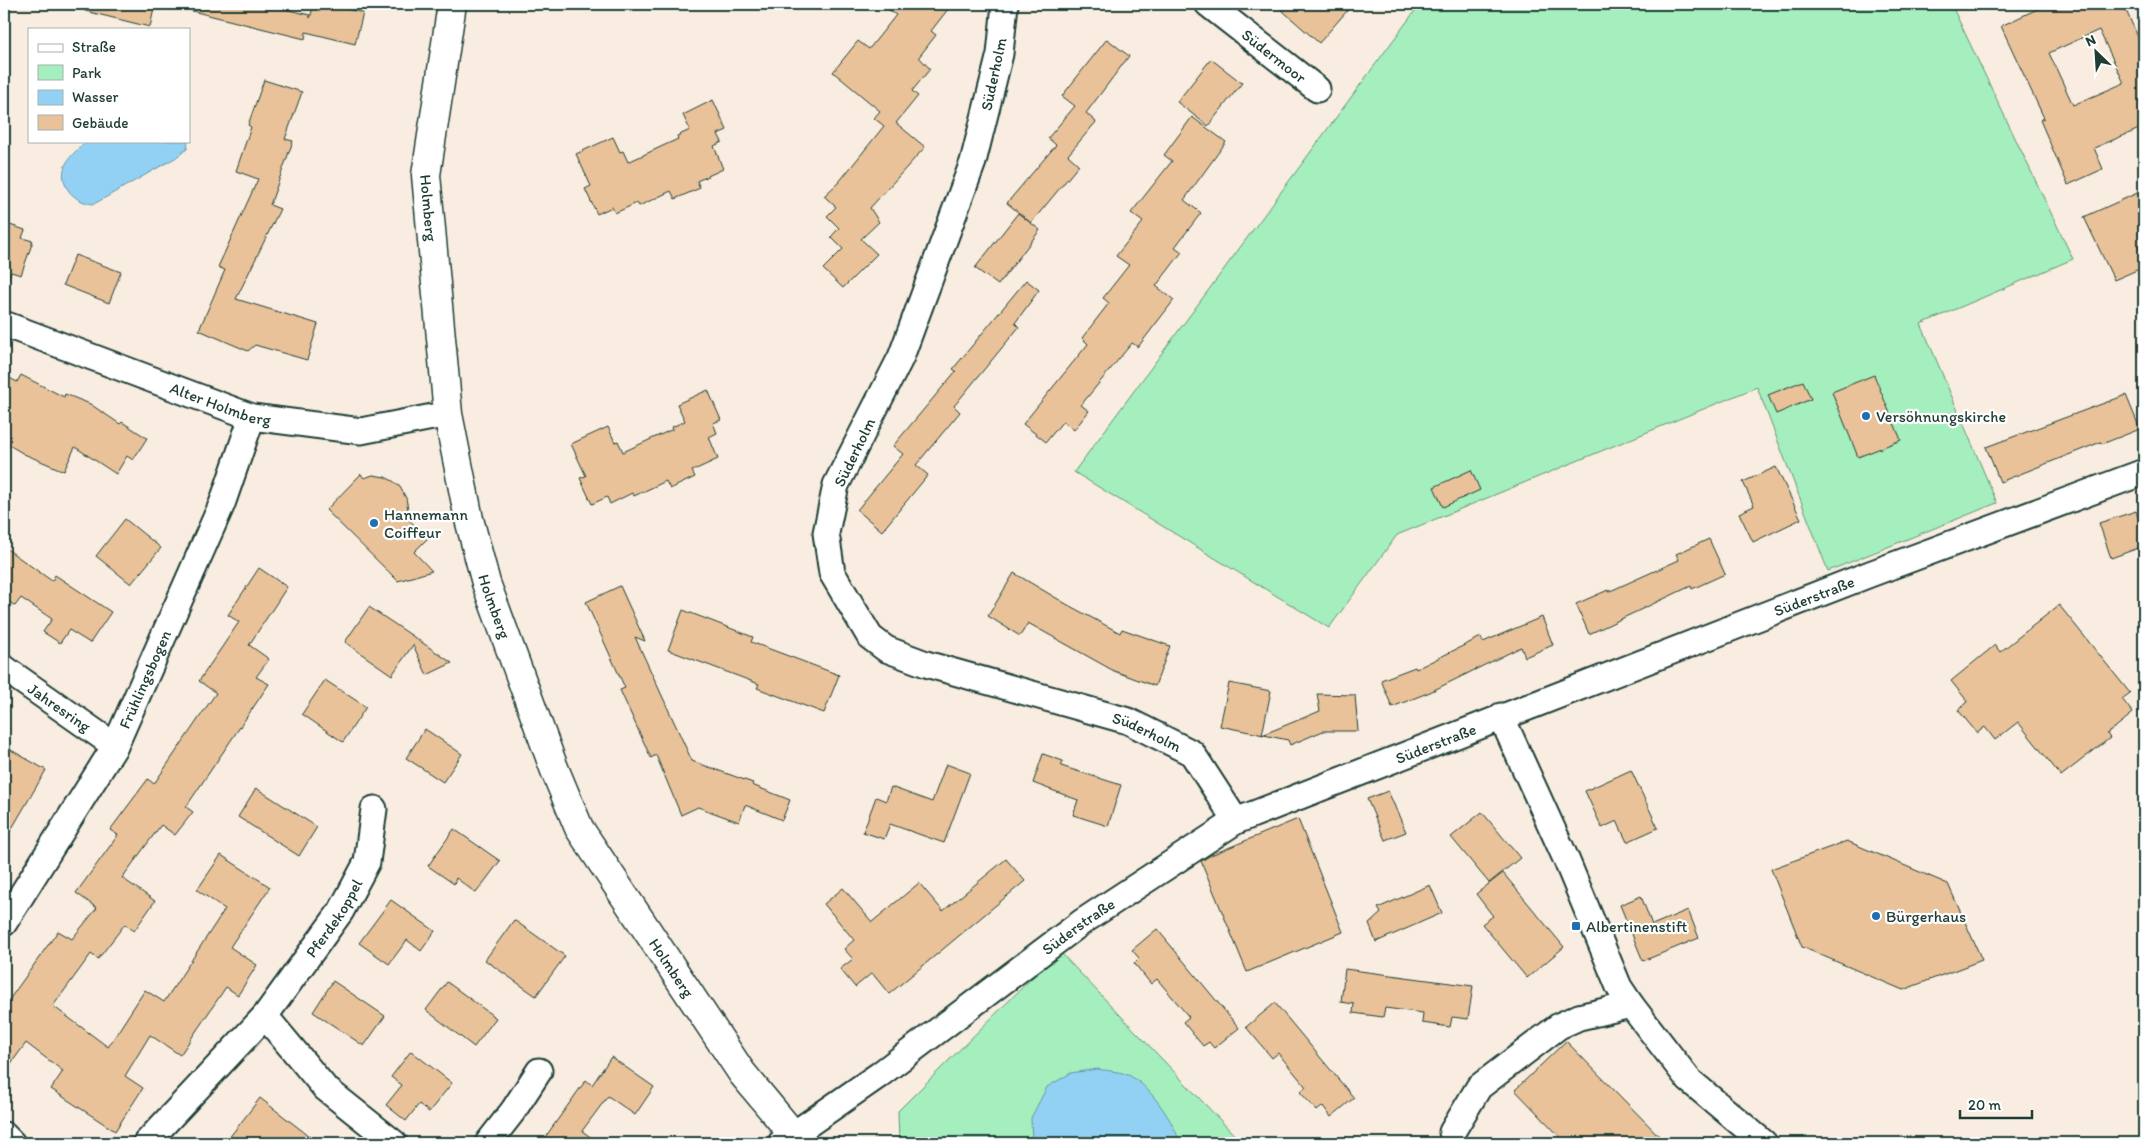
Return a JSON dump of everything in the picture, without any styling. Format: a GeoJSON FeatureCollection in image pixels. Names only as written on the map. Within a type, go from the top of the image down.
{"type":"FeatureCollection","features":[{"type":"Feature","properties":{"kind":"street","name":"Holmberg"},"geometry":{"type":"LineString","coordinates":[[452,4],[426,175],[448,414],[469,520],[486,584],[554,768],[579,828],[742,1074],[791,1141]]}},
{"type":"Feature","properties":{"kind":"street","name":"Süderholm"},"geometry":{"type":"LineString","coordinates":[[1005,4],[1000,54],[973,162],[901,357],[836,485],[826,533],[832,574],[870,637],[886,649],[926,664],[1128,721],[1192,753],[1236,821]]}},
{"type":"Feature","properties":{"kind":"street","name":"Südermoor"},"geometry":{"type":"LineString","coordinates":[[1208,4],[1317,89]]}},
{"type":"Feature","properties":{"kind":"street","name":"Alter Holmberg"},"geometry":{"type":"LineString","coordinates":[[4,324],[252,417],[361,431],[448,414]]}},
{"type":"Feature","properties":{"kind":"street","name":"Frühlingsbogen"},"geometry":{"type":"LineString","coordinates":[[4,923],[115,746],[222,504],[252,417]]}},
{"type":"Feature","properties":{"kind":"street","name":"Süderstraße"},"geometry":{"type":"LineString","coordinates":[[791,1141],[1082,922],[1236,821],[1887,567],[2144,472]]}},
{"type":"Feature","properties":{"kind":"street","name":"Jahresring"},"geometry":{"type":"LineString","coordinates":[[4,668],[115,746]]}},
{"type":"Feature","properties":{"kind":"street"},"geometry":{"type":"LineString","coordinates":[[1502,716],[1566,859],[1619,987],[1689,1080],[1764,1143]]}},
{"type":"Feature","properties":{"kind":"street","name":"Pferdekoppel"},"geometry":{"type":"LineString","coordinates":[[146,1143],[265,1016],[341,911],[367,862],[374,809]]}},
{"type":"Feature","properties":{"kind":"street"},"geometry":{"type":"LineString","coordinates":[[1452,1132],[1479,1087],[1559,1026],[1579,1017],[1631,1005]]}},
{"type":"Feature","properties":{"kind":"street"},"geometry":{"type":"LineString","coordinates":[[265,1016],[325,1088],[394,1143]]}},
{"type":"Feature","properties":{"kind":"street"},"geometry":{"type":"LineString","coordinates":[[488,1143],[513,1111],[539,1071]]}},
{"type":"Feature","properties":{"kind":"street"},"geometry":{"type":"LineString","coordinates":[[4,1135],[12,1143]]}},
{"type":"Feature","properties":{"kind":"green space"},"geometry":{"type":"Polygon","coordinates":[[[1420,4],[1951,4],[2073,259],[1921,324],[1997,503],[1828,571],[1757,387],[1397,535],[1329,628],[1074,472],[1420,4]]]}},
{"type":"Feature","properties":{"kind":"green space"},"geometry":{"type":"Polygon","coordinates":[[[1059,951],[1242,1143],[899,1143],[898,1111],[1059,951]]]}},
{"type":"Feature","properties":{"kind":"water"},"geometry":{"type":"Polygon","coordinates":[[[86,142],[188,142],[187,149],[175,158],[94,204],[76,198],[67,189],[63,176],[64,169],[67,161],[86,142]]]}},
{"type":"Feature","properties":{"kind":"water"},"geometry":{"type":"Polygon","coordinates":[[[1097,1069],[1132,1077],[1147,1089],[1173,1125],[1180,1143],[1032,1143],[1031,1118],[1047,1087],[1071,1073],[1097,1069]]]}},
{"type":"Feature","properties":{"kind":"building"},"geometry":{"type":"Polygon","coordinates":[[[85,4],[155,4],[150,27],[85,11],[85,4]]]}},
{"type":"Feature","properties":{"kind":"building"},"geometry":{"type":"Polygon","coordinates":[[[193,4],[263,4],[310,15],[310,18],[314,4],[327,4],[363,13],[355,44],[306,32],[305,39],[192,11],[193,4]]]}},
{"type":"Feature","properties":{"kind":"building"},"geometry":{"type":"Polygon","coordinates":[[[881,4],[952,4],[931,31],[936,35],[919,57],[930,69],[912,91],[918,96],[896,123],[925,147],[870,208],[879,222],[861,239],[877,254],[843,288],[823,269],[843,249],[831,237],[839,228],[827,216],[836,207],[824,196],[839,182],[884,126],[874,118],[880,111],[833,72],[858,41],[869,49],[896,15],[881,4]]]}},
{"type":"Feature","properties":{"kind":"building"},"geometry":{"type":"Polygon","coordinates":[[[1275,4],[1353,4],[1319,43],[1275,4]]]}},
{"type":"Feature","properties":{"kind":"building"},"geometry":{"type":"Polygon","coordinates":[[[2048,4],[2123,4],[2144,50],[2144,127],[2094,148],[2103,169],[2068,185],[2040,120],[2044,118],[2001,26],[2048,4]],[[2099,30],[2049,53],[2073,105],[2124,83],[2099,30]]]}},
{"type":"Feature","properties":{"kind":"building"},"geometry":{"type":"Polygon","coordinates":[[[1107,39],[1129,56],[1086,113],[1096,122],[1068,155],[1079,165],[1031,223],[1007,203],[1056,145],[1048,138],[1075,106],[1062,96],[1107,39]]]}},
{"type":"Feature","properties":{"kind":"building"},"geometry":{"type":"Polygon","coordinates":[[[1211,59],[1242,83],[1208,126],[1177,102],[1211,59]]]}},
{"type":"Feature","properties":{"kind":"building"},"geometry":{"type":"Polygon","coordinates":[[[264,80],[302,92],[285,139],[293,141],[270,205],[280,209],[236,299],[318,324],[307,360],[255,345],[248,351],[199,330],[225,270],[218,267],[258,179],[236,171],[251,127],[248,125],[264,80]]]}},
{"type":"Feature","properties":{"kind":"building"},"geometry":{"type":"Polygon","coordinates":[[[713,100],[727,130],[718,134],[722,142],[714,146],[723,169],[697,181],[700,188],[675,199],[671,191],[639,206],[637,203],[615,213],[612,207],[597,214],[585,189],[591,186],[576,154],[613,137],[620,152],[623,151],[628,162],[678,139],[677,136],[690,130],[683,115],[713,100]]]}},
{"type":"Feature","properties":{"kind":"building"},"geometry":{"type":"Polygon","coordinates":[[[1192,117],[1226,142],[1184,200],[1201,213],[1175,247],[1182,252],[1156,286],[1174,300],[1138,347],[1132,343],[1081,405],[1089,411],[1074,430],[1063,421],[1046,442],[1023,424],[1088,344],[1082,338],[1109,303],[1103,298],[1129,265],[1116,256],[1143,222],[1131,213],[1172,161],[1164,155],[1192,117]]]}},
{"type":"Feature","properties":{"kind":"building"},"geometry":{"type":"Polygon","coordinates":[[[2144,190],[2144,243],[2138,246],[2144,260],[2144,267],[2114,280],[2084,217],[2144,190]]]}},
{"type":"Feature","properties":{"kind":"building"},"geometry":{"type":"Polygon","coordinates":[[[1018,213],[1040,230],[998,285],[975,268],[1018,213]]]}},
{"type":"Feature","properties":{"kind":"building"},"geometry":{"type":"Polygon","coordinates":[[[4,223],[25,230],[22,238],[33,241],[21,275],[11,272],[7,283],[4,282],[4,223]]]}},
{"type":"Feature","properties":{"kind":"building"},"geometry":{"type":"Polygon","coordinates":[[[75,255],[121,272],[109,303],[63,285],[75,255]]]}},
{"type":"Feature","properties":{"kind":"building"},"geometry":{"type":"Polygon","coordinates":[[[1026,280],[1039,290],[1015,323],[1019,327],[954,406],[960,412],[916,465],[928,475],[882,531],[857,510],[903,454],[893,446],[956,371],[953,369],[1026,280]]]}},
{"type":"Feature","properties":{"kind":"building"},"geometry":{"type":"Polygon","coordinates":[[[4,375],[17,382],[21,375],[64,397],[65,394],[90,404],[120,424],[122,422],[147,438],[133,460],[127,456],[116,474],[75,447],[64,471],[24,454],[4,442],[4,375]]]}},
{"type":"Feature","properties":{"kind":"building","name":"Versöhnungskirche"},"geometry":{"type":"Polygon","coordinates":[[[1874,375],[1901,440],[1858,457],[1832,392],[1874,375]]]}},
{"type":"Feature","properties":{"kind":"building"},"geometry":{"type":"Polygon","coordinates":[[[1803,381],[1811,399],[1776,414],[1768,395],[1803,381]]]}},
{"type":"Feature","properties":{"kind":"building"},"geometry":{"type":"Polygon","coordinates":[[[708,390],[721,420],[713,423],[717,433],[709,437],[718,459],[692,471],[695,477],[670,489],[666,481],[634,496],[632,493],[610,504],[607,497],[592,504],[580,478],[586,476],[571,444],[608,427],[615,442],[618,441],[623,452],[673,429],[672,427],[685,421],[677,404],[708,390]]]}},
{"type":"Feature","properties":{"kind":"building"},"geometry":{"type":"Polygon","coordinates":[[[2126,395],[2140,429],[2102,444],[2101,442],[2000,482],[1986,447],[2126,395]]]}},
{"type":"Feature","properties":{"kind":"building"},"geometry":{"type":"Polygon","coordinates":[[[1776,467],[1801,519],[1753,542],[1739,513],[1754,506],[1743,482],[1776,467]]]}},
{"type":"Feature","properties":{"kind":"building"},"geometry":{"type":"Polygon","coordinates":[[[1471,470],[1480,490],[1443,507],[1434,487],[1471,470]]]}},
{"type":"Feature","properties":{"kind":"building"},"geometry":{"type":"Polygon","coordinates":[[[361,474],[364,478],[373,475],[385,477],[400,487],[406,498],[408,509],[406,517],[428,538],[414,552],[432,571],[398,581],[326,510],[361,474]]]}},
{"type":"Feature","properties":{"kind":"building"},"geometry":{"type":"Polygon","coordinates":[[[2136,511],[2144,536],[2144,546],[2111,558],[2099,523],[2136,511]]]}},
{"type":"Feature","properties":{"kind":"building"},"geometry":{"type":"Polygon","coordinates":[[[125,519],[161,548],[131,584],[96,556],[125,519]]]}},
{"type":"Feature","properties":{"kind":"building"},"geometry":{"type":"Polygon","coordinates":[[[1709,539],[1725,574],[1692,589],[1691,586],[1589,634],[1576,604],[1608,590],[1608,592],[1679,560],[1676,554],[1709,539]]]}},
{"type":"Feature","properties":{"kind":"building"},"geometry":{"type":"Polygon","coordinates":[[[4,547],[52,581],[55,575],[111,612],[90,643],[69,630],[60,643],[43,632],[52,619],[21,598],[15,606],[4,598],[4,547]]]}},
{"type":"Feature","properties":{"kind":"building"},"geometry":{"type":"Polygon","coordinates":[[[259,568],[287,587],[249,645],[269,659],[256,677],[269,684],[186,807],[193,812],[175,835],[161,825],[122,878],[155,901],[134,931],[125,924],[98,959],[91,954],[53,1006],[108,1047],[145,990],[164,1002],[225,909],[197,890],[221,855],[270,887],[230,947],[257,965],[238,995],[226,987],[180,1055],[150,1035],[125,1076],[143,1088],[115,1131],[51,1089],[63,1071],[26,1043],[4,1073],[4,1007],[58,931],[72,939],[97,908],[76,893],[118,835],[110,830],[148,779],[154,784],[216,693],[199,681],[239,622],[228,615],[259,568]]]}},
{"type":"Feature","properties":{"kind":"building"},"geometry":{"type":"Polygon","coordinates":[[[1014,573],[1120,633],[1122,629],[1170,646],[1155,686],[1114,671],[1028,623],[1020,636],[988,616],[1014,573]]]}},
{"type":"Feature","properties":{"kind":"building"},"geometry":{"type":"Polygon","coordinates":[[[620,586],[645,641],[635,637],[692,761],[753,783],[752,785],[790,800],[782,820],[745,805],[739,822],[698,807],[681,815],[656,755],[651,758],[620,690],[625,688],[586,602],[620,586]]]}},
{"type":"Feature","properties":{"kind":"building"},"geometry":{"type":"Polygon","coordinates":[[[2059,605],[2130,693],[2122,699],[2133,713],[2107,734],[2110,738],[2061,776],[2018,722],[1995,740],[1985,727],[1977,733],[1958,710],[1968,702],[1951,681],[1995,645],[2000,652],[2059,605]]]}},
{"type":"Feature","properties":{"kind":"building"},"geometry":{"type":"Polygon","coordinates":[[[369,607],[452,663],[427,675],[413,645],[392,675],[345,642],[369,607]]]}},
{"type":"Feature","properties":{"kind":"building"},"geometry":{"type":"Polygon","coordinates":[[[683,610],[753,637],[751,642],[839,675],[824,713],[757,688],[759,684],[668,650],[683,610]]]}},
{"type":"Feature","properties":{"kind":"building"},"geometry":{"type":"Polygon","coordinates":[[[1542,617],[1553,645],[1525,657],[1521,647],[1430,692],[1392,707],[1381,680],[1415,667],[1416,669],[1481,637],[1483,642],[1542,617]]]}},
{"type":"Feature","properties":{"kind":"building"},"geometry":{"type":"Polygon","coordinates":[[[325,680],[366,707],[343,742],[302,714],[325,680]]]}},
{"type":"Feature","properties":{"kind":"building"},"geometry":{"type":"Polygon","coordinates":[[[1229,683],[1271,691],[1262,735],[1220,726],[1229,683]]]}},
{"type":"Feature","properties":{"kind":"building"},"geometry":{"type":"Polygon","coordinates":[[[1317,694],[1355,695],[1358,731],[1323,731],[1290,745],[1288,740],[1263,735],[1320,711],[1317,694]]]}},
{"type":"Feature","properties":{"kind":"building"},"geometry":{"type":"Polygon","coordinates":[[[425,729],[462,754],[443,782],[406,758],[425,729]]]}},
{"type":"Feature","properties":{"kind":"building"},"geometry":{"type":"Polygon","coordinates":[[[4,746],[46,770],[4,842],[4,746]]]}},
{"type":"Feature","properties":{"kind":"building"},"geometry":{"type":"Polygon","coordinates":[[[1043,754],[1063,761],[1061,766],[1121,785],[1108,826],[1073,815],[1078,800],[1033,783],[1043,754]]]}},
{"type":"Feature","properties":{"kind":"building"},"geometry":{"type":"Polygon","coordinates":[[[946,764],[970,773],[944,843],[890,824],[884,839],[863,832],[876,797],[886,801],[891,787],[932,802],[946,764]]]}},
{"type":"Feature","properties":{"kind":"building"},"geometry":{"type":"Polygon","coordinates":[[[1631,770],[1658,828],[1627,842],[1617,821],[1602,828],[1585,791],[1631,770]]]}},
{"type":"Feature","properties":{"kind":"building"},"geometry":{"type":"Polygon","coordinates":[[[256,788],[317,827],[299,856],[238,817],[256,788]]]}},
{"type":"Feature","properties":{"kind":"building"},"geometry":{"type":"Polygon","coordinates":[[[1388,791],[1406,832],[1385,840],[1367,799],[1388,791]]]}},
{"type":"Feature","properties":{"kind":"building"},"geometry":{"type":"Polygon","coordinates":[[[1482,812],[1520,858],[1489,883],[1451,837],[1482,812]]]}},
{"type":"Feature","properties":{"kind":"building"},"geometry":{"type":"Polygon","coordinates":[[[1298,819],[1343,932],[1247,972],[1201,861],[1211,855],[1298,819]]]}},
{"type":"Feature","properties":{"kind":"building"},"geometry":{"type":"Polygon","coordinates":[[[454,829],[500,861],[476,893],[456,878],[454,884],[428,866],[454,829]]]}},
{"type":"Feature","properties":{"kind":"building","name":"Bürgerhaus"},"geometry":{"type":"Polygon","coordinates":[[[1847,841],[1948,884],[1982,960],[1903,990],[1802,947],[1771,869],[1847,841]]]}},
{"type":"Feature","properties":{"kind":"building"},"geometry":{"type":"Polygon","coordinates":[[[1006,859],[1025,881],[889,994],[872,973],[855,987],[840,969],[853,959],[844,949],[854,940],[824,904],[843,888],[872,922],[919,883],[943,911],[1006,859]]]}},
{"type":"Feature","properties":{"kind":"building"},"geometry":{"type":"Polygon","coordinates":[[[1503,873],[1564,947],[1527,978],[1482,924],[1493,916],[1476,894],[1503,873]]]}},
{"type":"Feature","properties":{"kind":"building"},"geometry":{"type":"Polygon","coordinates":[[[1430,885],[1442,913],[1376,942],[1369,924],[1381,913],[1378,908],[1430,885]]]}},
{"type":"Feature","properties":{"kind":"building"},"geometry":{"type":"Polygon","coordinates":[[[1641,896],[1652,925],[1688,910],[1699,938],[1643,961],[1620,905],[1641,896]]]}},
{"type":"Feature","properties":{"kind":"building"},"geometry":{"type":"Polygon","coordinates":[[[391,900],[435,931],[421,951],[407,940],[389,964],[359,943],[391,900]]]}},
{"type":"Feature","properties":{"kind":"building"},"geometry":{"type":"Polygon","coordinates":[[[514,920],[565,956],[536,996],[485,960],[514,920]]]}},
{"type":"Feature","properties":{"kind":"building"},"geometry":{"type":"Polygon","coordinates":[[[1157,929],[1239,1028],[1214,1048],[1209,1042],[1203,1046],[1183,1022],[1189,1017],[1157,979],[1151,984],[1134,963],[1139,958],[1132,950],[1157,929]]]}},
{"type":"Feature","properties":{"kind":"building"},"geometry":{"type":"Polygon","coordinates":[[[1345,969],[1473,986],[1468,1019],[1452,1017],[1450,1027],[1422,1023],[1423,1013],[1385,1008],[1383,1017],[1353,1013],[1354,1004],[1341,1002],[1345,969]]]}},
{"type":"Feature","properties":{"kind":"building"},"geometry":{"type":"Polygon","coordinates":[[[333,981],[385,1016],[364,1046],[313,1012],[333,981]]]}},
{"type":"Feature","properties":{"kind":"building"},"geometry":{"type":"Polygon","coordinates":[[[447,982],[496,1018],[474,1047],[426,1010],[447,982]]]}},
{"type":"Feature","properties":{"kind":"building"},"geometry":{"type":"Polygon","coordinates":[[[1275,1003],[1354,1098],[1331,1117],[1323,1106],[1317,1111],[1300,1092],[1306,1087],[1278,1053],[1272,1058],[1246,1027],[1275,1003]]]}},
{"type":"Feature","properties":{"kind":"building"},"geometry":{"type":"Polygon","coordinates":[[[1566,1041],[1666,1143],[1566,1143],[1515,1090],[1566,1041]]]}},
{"type":"Feature","properties":{"kind":"building"},"geometry":{"type":"Polygon","coordinates":[[[411,1051],[452,1083],[429,1112],[419,1104],[406,1121],[386,1105],[402,1085],[391,1077],[411,1051]]]}},
{"type":"Feature","properties":{"kind":"building"},"geometry":{"type":"Polygon","coordinates":[[[611,1057],[654,1087],[635,1115],[608,1096],[582,1131],[599,1143],[541,1143],[586,1080],[592,1085],[611,1057]]]}},
{"type":"Feature","properties":{"kind":"building"},"geometry":{"type":"Polygon","coordinates":[[[260,1098],[318,1143],[225,1143],[260,1098]]]}},
{"type":"Feature","properties":{"kind":"place","name":"Versöhnungskirche"},"geometry":{"type":"Point","coordinates":[1866,416]}},
{"type":"Feature","properties":{"kind":"place","name":"Hannemann Coiffeur"},"geometry":{"type":"Point","coordinates":[374,523]}},
{"type":"Feature","properties":{"kind":"place","name":"Bürgerhaus"},"geometry":{"type":"Point","coordinates":[1876,916]}},
{"type":"Feature","properties":{"kind":"place","name":"Albertinenstift"},"geometry":{"type":"Point","coordinates":[1576,926]}}]}
